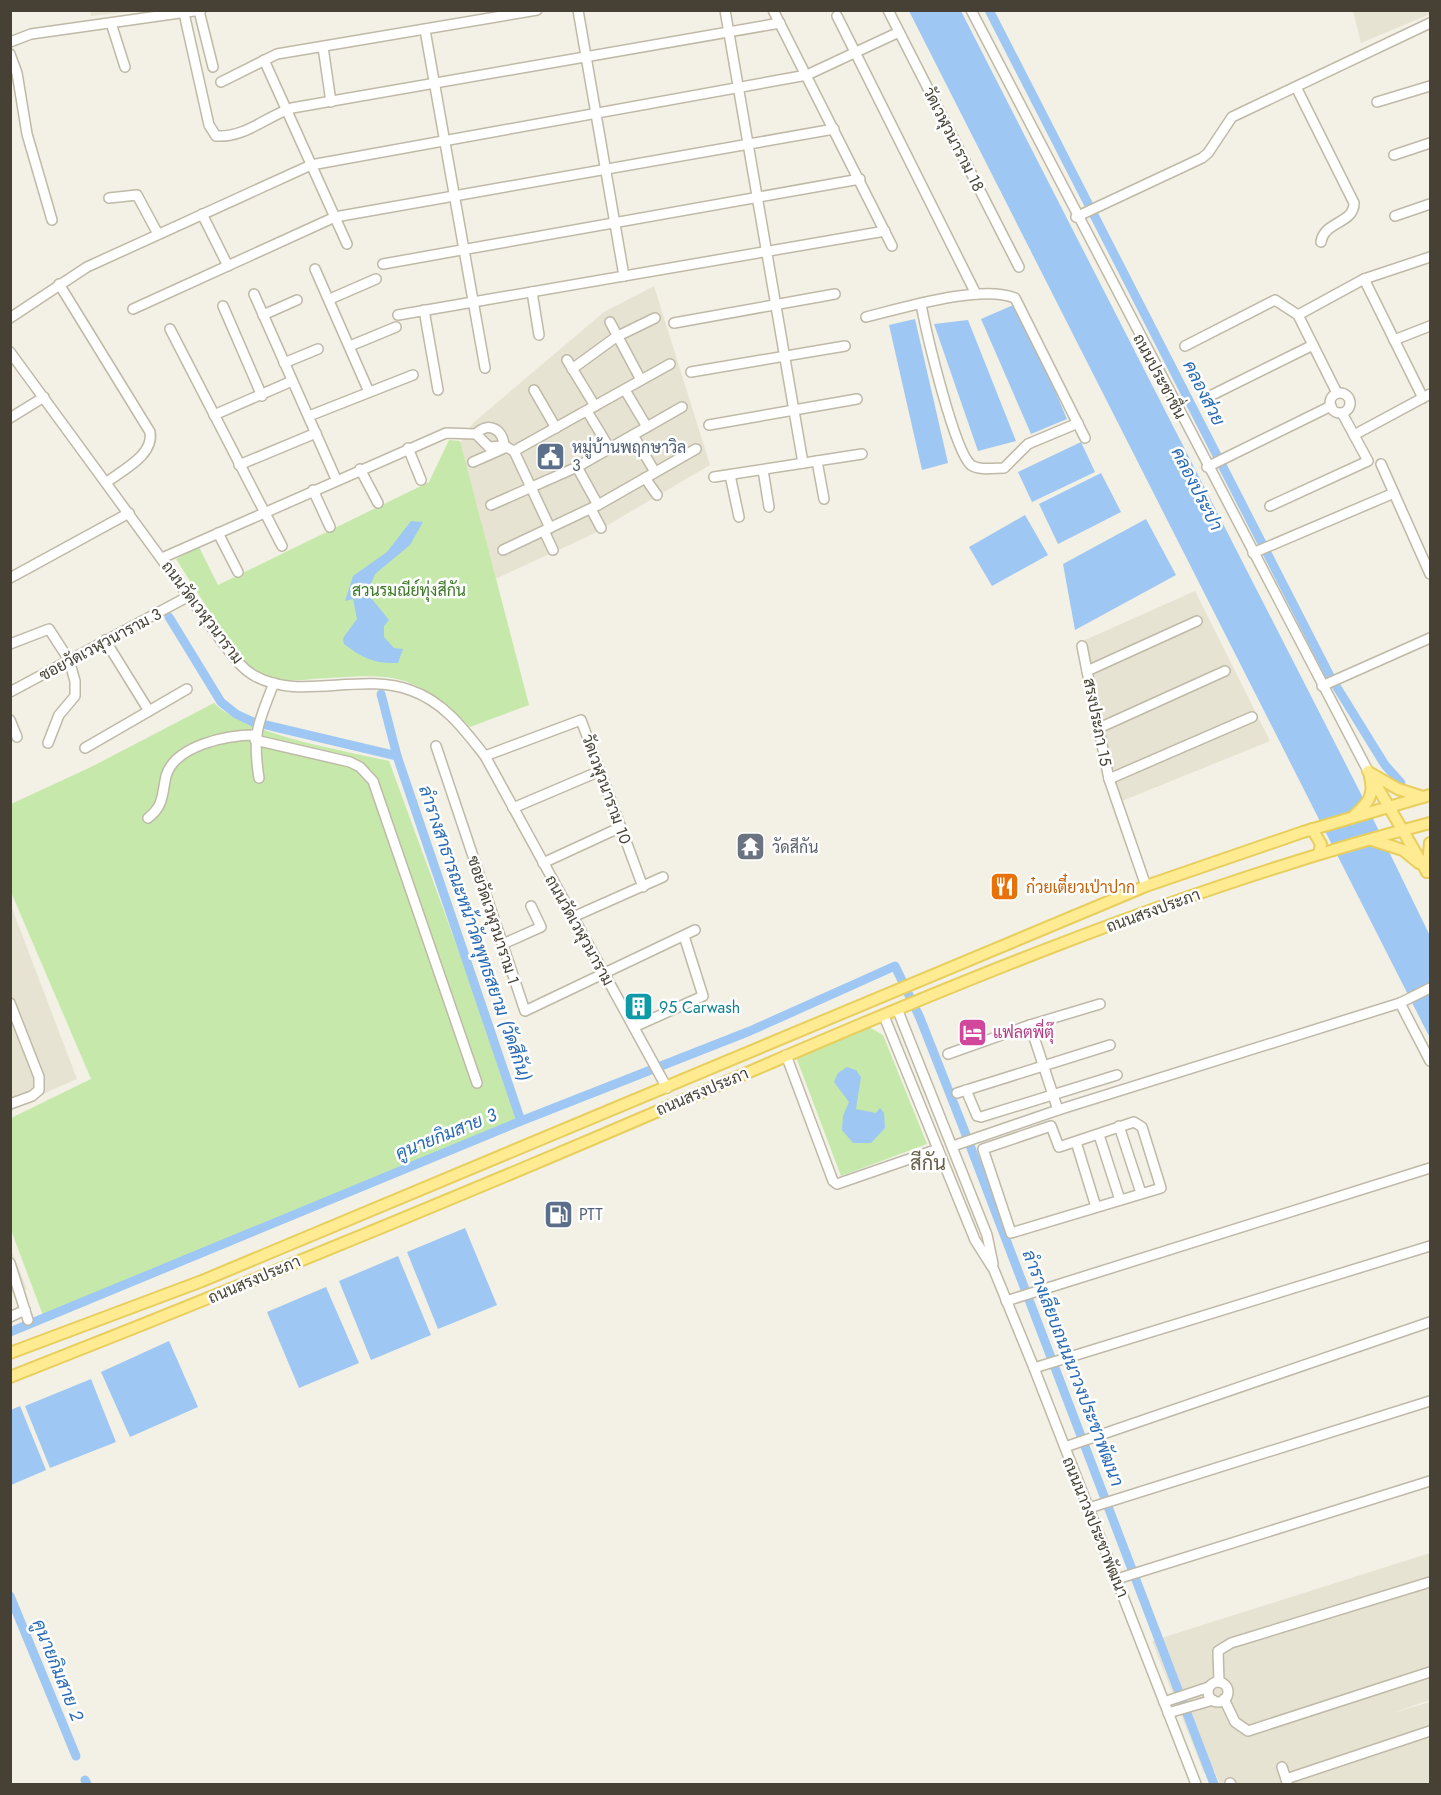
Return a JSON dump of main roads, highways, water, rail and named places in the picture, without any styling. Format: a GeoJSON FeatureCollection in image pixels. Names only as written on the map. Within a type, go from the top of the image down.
{"type":"FeatureCollection","features":[{"type":"Feature","properties":{"kind":"main road"},"geometry":{"type":"LineString","coordinates":[[1368,771],[1398,789],[1427,796]]}},
{"type":"Feature","properties":{"kind":"main road"},"geometry":{"type":"LineString","coordinates":[[1368,771],[1391,807],[1429,876]]}},
{"type":"Feature","properties":{"kind":"main road"},"geometry":{"type":"LineString","coordinates":[[1368,771],[1373,789],[1370,808],[1391,807],[1427,796]]}},
{"type":"Feature","properties":{"kind":"main road","name":"ถนนสรงประภา"},"geometry":{"type":"LineString","coordinates":[[10,1353],[202,1281],[895,993],[1146,886],[1352,818],[1370,808]]}},
{"type":"Feature","properties":{"kind":"main road","name":"ถนนสรงประภา"},"geometry":{"type":"LineString","coordinates":[[10,1377],[209,1298],[786,1055],[1154,908],[1332,850],[1368,840],[1385,839],[1403,830],[1431,823]]}},
{"type":"Feature","properties":{"kind":"main road"},"geometry":{"type":"LineString","coordinates":[[1317,828],[1321,844],[1319,854]]}},
{"type":"Feature","properties":{"kind":"main road"},"geometry":{"type":"LineString","coordinates":[[1385,839],[1403,850],[1429,876]]}},
{"type":"Feature","properties":{"kind":"main road"},"geometry":{"type":"LineString","coordinates":[[1429,876],[1431,843]]}},
{"type":"Feature","properties":{"kind":"main road"},"geometry":{"type":"LineString","coordinates":[[1025,937],[1034,956]]}},
{"type":"Feature","properties":{"kind":"main road"},"geometry":{"type":"LineString","coordinates":[[895,993],[903,1009]]}},
{"type":"Feature","properties":{"kind":"main road"},"geometry":{"type":"LineString","coordinates":[[877,1000],[884,1016]]}},
{"type":"Feature","properties":{"kind":"main road"},"geometry":{"type":"LineString","coordinates":[[202,1281],[209,1298]]}},
{"type":"Feature","properties":{"kind":"water","name":"คลองประปา"},"geometry":{"type":"Polygon","coordinates":[[[909,11],[961,11],[1360,792],[1430,936],[1430,1038],[909,11]]]}},
{"type":"Feature","properties":{"kind":"water"},"geometry":{"type":"Polygon","coordinates":[[[1018,303],[1067,419],[1031,434],[981,319],[1018,303]]]}},
{"type":"Feature","properties":{"kind":"water"},"geometry":{"type":"Polygon","coordinates":[[[915,319],[948,463],[922,470],[889,325],[915,319]]]}},
{"type":"Feature","properties":{"kind":"water"},"geometry":{"type":"Polygon","coordinates":[[[968,320],[1016,441],[978,451],[934,324],[968,320]]]}},
{"type":"Feature","properties":{"kind":"water"},"geometry":{"type":"Polygon","coordinates":[[[1081,442],[1095,472],[1032,502],[1018,472],[1081,442]]]}},
{"type":"Feature","properties":{"kind":"water"},"geometry":{"type":"Polygon","coordinates":[[[1101,473],[1121,512],[1058,544],[1039,504],[1101,473]]]}},
{"type":"Feature","properties":{"kind":"water"},"geometry":{"type":"Polygon","coordinates":[[[1025,515],[1048,555],[992,586],[969,547],[1025,515]]]}},
{"type":"Feature","properties":{"kind":"water"},"geometry":{"type":"Polygon","coordinates":[[[1146,519],[1176,575],[1075,630],[1063,564],[1146,519]]]}},
{"type":"Feature","properties":{"kind":"water"},"geometry":{"type":"Polygon","coordinates":[[[411,521],[423,522],[410,545],[375,574],[367,593],[389,620],[384,626],[384,637],[394,648],[403,649],[398,663],[376,661],[357,653],[344,644],[343,638],[357,619],[353,599],[345,601],[353,576],[387,552],[411,521]]]}},
{"type":"Feature","properties":{"kind":"water"},"geometry":{"type":"Polygon","coordinates":[[[847,1067],[856,1070],[861,1077],[856,1109],[876,1113],[880,1108],[884,1113],[885,1128],[871,1143],[853,1143],[842,1130],[843,1116],[849,1102],[834,1082],[838,1073],[847,1067]]]}},
{"type":"Feature","properties":{"kind":"water"},"geometry":{"type":"Polygon","coordinates":[[[465,1228],[497,1305],[438,1329],[407,1252],[465,1228]]]}},
{"type":"Feature","properties":{"kind":"water"},"geometry":{"type":"Polygon","coordinates":[[[398,1256],[431,1335],[371,1360],[339,1281],[398,1256]]]}},
{"type":"Feature","properties":{"kind":"water"},"geometry":{"type":"Polygon","coordinates":[[[326,1287],[359,1363],[299,1388],[267,1312],[326,1287]]]}},
{"type":"Feature","properties":{"kind":"water"},"geometry":{"type":"Polygon","coordinates":[[[169,1341],[198,1407],[130,1437],[101,1372],[169,1341]]]}},
{"type":"Feature","properties":{"kind":"water"},"geometry":{"type":"Polygon","coordinates":[[[91,1379],[116,1442],[50,1468],[25,1406],[91,1379]]]}},
{"type":"Feature","properties":{"kind":"water"},"geometry":{"type":"Polygon","coordinates":[[[20,1406],[46,1470],[11,1485],[11,1410],[20,1406]]]}},
{"type":"Feature","properties":{"kind":"waterway","name":"คลองส่วย"},"geometry":{"type":"LineString","coordinates":[[989,10],[1330,676],[1385,765],[1401,783]]}},
{"type":"Feature","properties":{"kind":"waterway","name":"ลำรางสาธารณะหน้าวัดพุทธสยาม (วัดสีกัน)"},"geometry":{"type":"LineString","coordinates":[[169,617],[221,702],[236,714],[253,722],[397,756],[521,1121]]}},
{"type":"Feature","properties":{"kind":"waterway","name":"ลำรางสาธารณะหน้าวัดพุทธสยาม (วัดสีกัน)"},"geometry":{"type":"LineString","coordinates":[[381,694],[397,756]]}},
{"type":"Feature","properties":{"kind":"waterway","name":"คูนายกิมสาย 3"},"geometry":{"type":"LineString","coordinates":[[10,1332],[521,1121],[750,1031],[895,966],[920,1018],[963,1127],[1214,1784]]}},
{"type":"Feature","properties":{"kind":"waterway","name":"คูนายกิมสาย 2"},"geometry":{"type":"LineString","coordinates":[[10,1596],[76,1756]]}},
{"type":"Feature","properties":{"kind":"waterway","name":"คูนายกิมสาย 2"},"geometry":{"type":"LineString","coordinates":[[85,1780],[87,1784]]}},
{"type":"Feature","properties":{"kind":"place","name":"หมู่บ้านพฤกษาวิล 3"},"geometry":{"type":"Point","coordinates":[551,456]}},
{"type":"Feature","properties":{"kind":"place","name":"วัดสีกัน"},"geometry":{"type":"Point","coordinates":[751,847]}},
{"type":"Feature","properties":{"kind":"place","name":"ก๋วยเตี๋ยวเป่าปาก"},"geometry":{"type":"Point","coordinates":[1005,887]}},
{"type":"Feature","properties":{"kind":"place","name":"95 Carwash"},"geometry":{"type":"Point","coordinates":[638,1007]}},
{"type":"Feature","properties":{"kind":"place","name":"แฟลตพี่ตุ๊"},"geometry":{"type":"Point","coordinates":[972,1032]}},
{"type":"Feature","properties":{"kind":"place","name":"PTT"},"geometry":{"type":"Point","coordinates":[558,1214]}},
{"type":"Feature","properties":{"kind":"district","name":"สีกัน"},"geometry":{"type":"Point","coordinates":[928,1163]}},
{"type":"Feature","properties":{"kind":"park label","name":"สวนรมณีย์ทุ่งสีกัน"},"geometry":{"type":"Point","coordinates":[409,590]}},
{"type":"Feature","properties":{"kind":"water label","name":"ลำรางเลียบถนนนาวงประชาพัฒนา"},"geometry":{"type":"Point","coordinates":[1073,1368]}}]}
